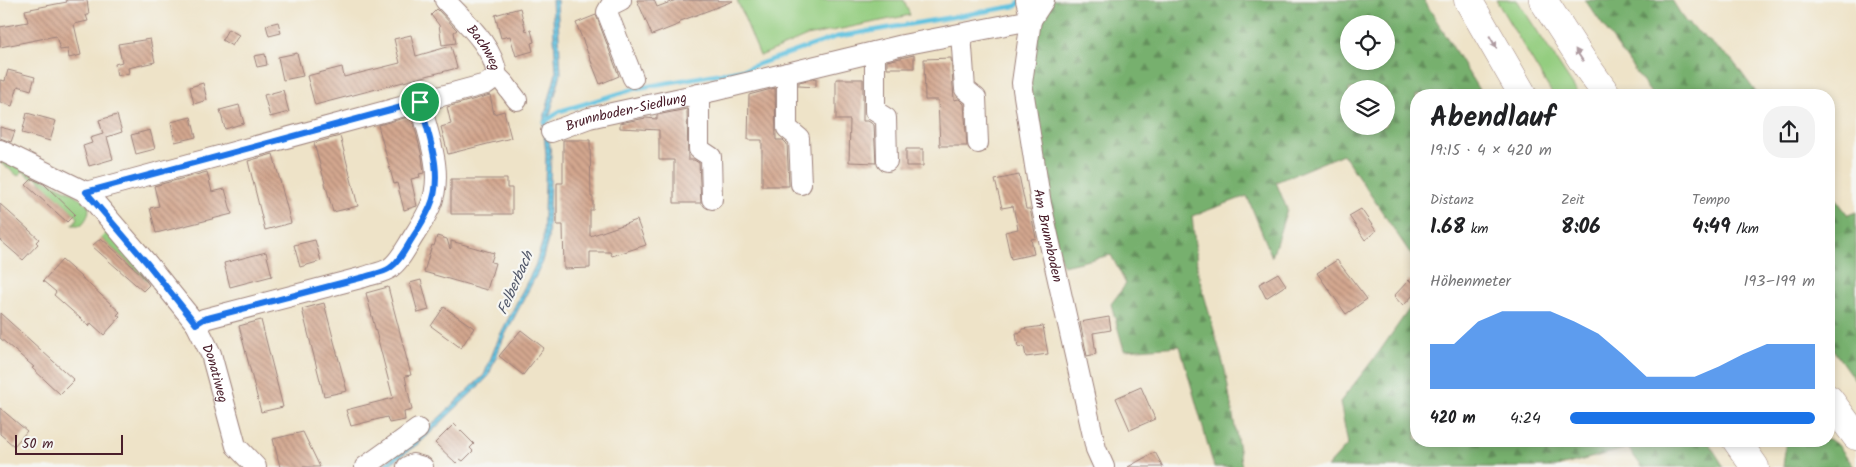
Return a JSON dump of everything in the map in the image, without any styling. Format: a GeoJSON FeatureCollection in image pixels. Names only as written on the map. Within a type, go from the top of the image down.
{"type":"FeatureCollection","features":[{"type":"Feature","properties":{"kind":"highway"},"geometry":{"type":"LineString","coordinates":[[1468,0],[1520,89]]}},
{"type":"Feature","properties":{"kind":"highway"},"geometry":{"type":"LineString","coordinates":[[1543,0],[1603,89]]}},
{"type":"Feature","properties":{"kind":"highway"},"geometry":{"type":"LineString","coordinates":[[1835,407],[1856,436]]}},
{"type":"Feature","properties":{"kind":"highway"},"geometry":{"type":"LineString","coordinates":[[1741,447],[1755,467]]}},
{"type":"Feature","properties":{"kind":"street","name":"Bachweg"},"geometry":{"type":"LineString","coordinates":[[445,0],[477,36],[496,67],[497,76],[517,100]]}},
{"type":"Feature","properties":{"kind":"street"},"geometry":{"type":"LineString","coordinates":[[621,0],[611,6],[607,12],[633,78]]}},
{"type":"Feature","properties":{"kind":"street","name":"Brunnboden-Siedlung"},"geometry":{"type":"LineString","coordinates":[[552,132],[589,118],[700,94],[875,52],[962,34],[1032,7]]}},
{"type":"Feature","properties":{"kind":"street","name":"Am Brunnboden"},"geometry":{"type":"LineString","coordinates":[[1032,7],[1022,83],[1041,204],[1096,449],[1104,467]]}},
{"type":"Feature","properties":{"kind":"street"},"geometry":{"type":"LineString","coordinates":[[962,34],[964,89],[976,98],[978,143]]}},
{"type":"Feature","properties":{"kind":"street"},"geometry":{"type":"LineString","coordinates":[[875,52],[875,111],[886,118],[887,162]]}},
{"type":"Feature","properties":{"kind":"street"},"geometry":{"type":"LineString","coordinates":[[787,73],[787,128],[799,138],[801,184]]}},
{"type":"Feature","properties":{"kind":"street"},"geometry":{"type":"LineString","coordinates":[[0,150],[86,192],[486,84],[497,76]]}},
{"type":"Feature","properties":{"kind":"street","name":"Brunnboden-Siedlung"},"geometry":{"type":"LineString","coordinates":[[700,94],[699,149],[711,157],[712,199]]}},
{"type":"Feature","properties":{"kind":"street"},"geometry":{"type":"LineString","coordinates":[[196,324],[204,319],[389,269],[400,258],[421,225],[433,197],[435,162],[420,102]]}},
{"type":"Feature","properties":{"kind":"street","name":"Donatiweg"},"geometry":{"type":"LineString","coordinates":[[86,192],[196,324],[211,354],[236,446],[256,467]]}},
{"type":"Feature","properties":{"kind":"street"},"geometry":{"type":"LineString","coordinates":[[365,467],[418,429]]}},
{"type":"Feature","properties":{"kind":"street"},"geometry":{"type":"LineString","coordinates":[[407,467],[413,464],[424,467]]}},
{"type":"Feature","properties":{"kind":"green space"},"geometry":{"type":"Polygon","coordinates":[[[737,0],[904,0],[910,15],[807,36],[760,56],[737,0]]]}},
{"type":"Feature","properties":{"kind":"green space"},"geometry":{"type":"Polygon","coordinates":[[[1025,0],[1424,0],[1478,89],[1410,89],[1410,253],[1343,154],[1276,182],[1287,209],[1272,257],[1247,196],[1192,216],[1198,273],[1225,370],[1242,467],[1214,467],[1180,346],[1124,350],[1111,304],[1126,284],[1111,255],[1063,266],[1024,152],[1025,0]]]}},
{"type":"Feature","properties":{"kind":"green space"},"geometry":{"type":"Polygon","coordinates":[[[1496,0],[1517,0],[1575,89],[1549,89],[1496,0]]]}},
{"type":"Feature","properties":{"kind":"green space"},"geometry":{"type":"Polygon","coordinates":[[[1585,0],[1672,0],[1685,21],[1732,60],[1754,89],[1648,89],[1585,0]]]}},
{"type":"Feature","properties":{"kind":"green space"},"geometry":{"type":"Polygon","coordinates":[[[0,159],[71,192],[89,206],[85,221],[81,225],[72,225],[78,218],[75,214],[35,176],[32,179],[23,171],[18,176],[0,162],[0,159]]]}},
{"type":"Feature","properties":{"kind":"green space"},"geometry":{"type":"Polygon","coordinates":[[[1835,198],[1848,215],[1856,212],[1856,382],[1835,352],[1835,198]]]}},
{"type":"Feature","properties":{"kind":"green space"},"geometry":{"type":"Polygon","coordinates":[[[105,228],[109,228],[151,283],[101,238],[105,234],[105,228]]]}},
{"type":"Feature","properties":{"kind":"green space"},"geometry":{"type":"Polygon","coordinates":[[[1410,308],[1410,447],[1711,447],[1724,467],[1642,467],[1628,448],[1556,467],[1327,467],[1348,444],[1340,402],[1379,352],[1410,308]]]}},
{"type":"Feature","properties":{"kind":"green space"},"geometry":{"type":"Polygon","coordinates":[[[1835,443],[1854,467],[1783,467],[1786,447],[1835,447],[1835,443]]]}},
{"type":"Feature","properties":{"kind":"water"},"geometry":{"type":"Polygon","coordinates":[[[552,0],[557,0],[561,73],[547,125],[551,154],[548,240],[540,268],[504,337],[488,377],[422,441],[386,467],[379,467],[420,436],[484,375],[500,335],[535,266],[543,240],[546,155],[543,122],[556,73],[552,0]]]}},
{"type":"Feature","properties":{"kind":"building"},"geometry":{"type":"Polygon","coordinates":[[[66,0],[87,0],[89,15],[86,15],[88,21],[74,24],[81,55],[69,58],[68,49],[60,50],[56,36],[0,47],[0,27],[28,22],[25,10],[67,2],[66,0]]]}},
{"type":"Feature","properties":{"kind":"building"},"geometry":{"type":"Polygon","coordinates":[[[637,0],[654,0],[657,7],[676,0],[733,1],[678,22],[680,24],[652,35],[637,0]]]}},
{"type":"Feature","properties":{"kind":"building"},"geometry":{"type":"Polygon","coordinates":[[[520,8],[526,31],[531,30],[534,42],[531,43],[533,51],[516,56],[510,36],[501,38],[495,15],[520,8]]]}},
{"type":"Feature","properties":{"kind":"building"},"geometry":{"type":"Polygon","coordinates":[[[437,9],[457,30],[454,32],[456,43],[442,45],[439,25],[431,15],[437,9]]]}},
{"type":"Feature","properties":{"kind":"building"},"geometry":{"type":"Polygon","coordinates":[[[596,15],[619,76],[600,84],[576,23],[596,15]]]}},
{"type":"Feature","properties":{"kind":"building"},"geometry":{"type":"Polygon","coordinates":[[[278,22],[281,33],[269,36],[266,25],[278,22]]]}},
{"type":"Feature","properties":{"kind":"building"},"geometry":{"type":"Polygon","coordinates":[[[228,29],[239,35],[232,46],[222,40],[228,29]]]}},
{"type":"Feature","properties":{"kind":"building"},"geometry":{"type":"Polygon","coordinates":[[[411,35],[416,56],[451,46],[457,68],[315,105],[307,76],[342,67],[344,77],[400,63],[394,39],[411,35]]]}},
{"type":"Feature","properties":{"kind":"building"},"geometry":{"type":"Polygon","coordinates":[[[150,39],[155,62],[128,68],[129,73],[117,76],[115,64],[122,62],[118,44],[150,39]]]}},
{"type":"Feature","properties":{"kind":"building"},"geometry":{"type":"Polygon","coordinates":[[[297,53],[303,76],[283,80],[278,57],[297,53]]]}},
{"type":"Feature","properties":{"kind":"building"},"geometry":{"type":"Polygon","coordinates":[[[265,54],[267,65],[257,67],[254,56],[265,54]]]}},
{"type":"Feature","properties":{"kind":"building"},"geometry":{"type":"Polygon","coordinates":[[[914,55],[914,68],[887,68],[887,61],[914,55]]]}},
{"type":"Feature","properties":{"kind":"building"},"geometry":{"type":"Polygon","coordinates":[[[951,58],[954,100],[959,99],[964,104],[967,146],[940,146],[938,100],[925,100],[924,59],[951,58]]]}},
{"type":"Feature","properties":{"kind":"building"},"geometry":{"type":"Polygon","coordinates":[[[8,70],[35,77],[31,90],[18,86],[12,106],[0,102],[0,80],[5,81],[8,70]]]}},
{"type":"Feature","properties":{"kind":"building"},"geometry":{"type":"Polygon","coordinates":[[[816,78],[816,87],[799,86],[799,82],[816,78]]]}},
{"type":"Feature","properties":{"kind":"building"},"geometry":{"type":"Polygon","coordinates":[[[836,79],[863,79],[863,121],[868,121],[874,125],[876,163],[849,162],[850,120],[836,120],[836,79]]]}},
{"type":"Feature","properties":{"kind":"building"},"geometry":{"type":"Polygon","coordinates":[[[203,83],[207,100],[194,104],[190,87],[203,83]]]}},
{"type":"Feature","properties":{"kind":"building"},"geometry":{"type":"Polygon","coordinates":[[[775,88],[776,140],[783,140],[787,144],[789,186],[762,186],[762,140],[748,140],[749,95],[775,88]]]}},
{"type":"Feature","properties":{"kind":"building"},"geometry":{"type":"Polygon","coordinates":[[[283,90],[289,112],[270,117],[264,95],[283,90]]]}},
{"type":"Feature","properties":{"kind":"building"},"geometry":{"type":"Polygon","coordinates":[[[490,95],[494,114],[504,111],[511,138],[448,154],[441,127],[451,124],[447,107],[490,95]]]}},
{"type":"Feature","properties":{"kind":"building"},"geometry":{"type":"Polygon","coordinates":[[[239,105],[244,123],[225,129],[220,110],[239,105]]]}},
{"type":"Feature","properties":{"kind":"building"},"geometry":{"type":"Polygon","coordinates":[[[687,109],[688,160],[694,160],[699,163],[701,203],[674,203],[674,160],[659,160],[659,130],[620,128],[620,123],[646,118],[657,119],[657,115],[687,109]]]}},
{"type":"Feature","properties":{"kind":"building"},"geometry":{"type":"Polygon","coordinates":[[[27,113],[56,121],[50,141],[22,133],[27,113]]]}},
{"type":"Feature","properties":{"kind":"building"},"geometry":{"type":"Polygon","coordinates":[[[117,115],[122,132],[107,137],[113,159],[89,166],[83,146],[92,143],[90,138],[103,134],[99,120],[117,115]]]}},
{"type":"Feature","properties":{"kind":"building"},"geometry":{"type":"Polygon","coordinates":[[[412,116],[424,173],[419,174],[420,177],[411,179],[417,206],[404,210],[397,183],[394,184],[378,125],[412,116]]]}},
{"type":"Feature","properties":{"kind":"building"},"geometry":{"type":"Polygon","coordinates":[[[191,117],[196,137],[175,142],[171,122],[191,117]]]}},
{"type":"Feature","properties":{"kind":"building"},"geometry":{"type":"Polygon","coordinates":[[[0,127],[15,131],[11,142],[0,138],[0,127]]]}},
{"type":"Feature","properties":{"kind":"building"},"geometry":{"type":"Polygon","coordinates":[[[150,130],[155,149],[136,154],[131,135],[150,130]]]}},
{"type":"Feature","properties":{"kind":"building"},"geometry":{"type":"Polygon","coordinates":[[[340,136],[358,206],[333,212],[314,143],[340,136]]]}},
{"type":"Feature","properties":{"kind":"building"},"geometry":{"type":"Polygon","coordinates":[[[563,140],[590,140],[593,210],[590,210],[590,236],[637,220],[646,245],[612,256],[610,252],[590,252],[590,268],[564,269],[563,225],[557,225],[557,183],[563,183],[563,140]]]}},
{"type":"Feature","properties":{"kind":"building"},"geometry":{"type":"Polygon","coordinates":[[[906,149],[923,149],[923,166],[906,166],[906,149]]]}},
{"type":"Feature","properties":{"kind":"building"},"geometry":{"type":"Polygon","coordinates":[[[273,154],[291,223],[265,230],[248,161],[273,154]]]}},
{"type":"Feature","properties":{"kind":"building"},"geometry":{"type":"Polygon","coordinates":[[[207,172],[212,192],[225,189],[232,214],[156,233],[150,208],[159,206],[154,186],[207,172]]]}},
{"type":"Feature","properties":{"kind":"building"},"geometry":{"type":"Polygon","coordinates":[[[1019,175],[1026,209],[1030,209],[1036,238],[1031,239],[1034,254],[1011,259],[1005,232],[1018,229],[1013,206],[1002,208],[995,180],[1019,175]]]}},
{"type":"Feature","properties":{"kind":"building"},"geometry":{"type":"Polygon","coordinates":[[[32,179],[44,184],[75,214],[67,222],[26,185],[32,179]]]}},
{"type":"Feature","properties":{"kind":"building"},"geometry":{"type":"Polygon","coordinates":[[[451,179],[507,179],[507,188],[512,188],[512,214],[451,214],[451,179]]]}},
{"type":"Feature","properties":{"kind":"building"},"geometry":{"type":"Polygon","coordinates":[[[0,204],[39,239],[36,242],[38,244],[23,260],[0,240],[0,204]]]}},
{"type":"Feature","properties":{"kind":"building"},"geometry":{"type":"Polygon","coordinates":[[[1361,209],[1376,231],[1365,240],[1349,216],[1361,209]]]}},
{"type":"Feature","properties":{"kind":"building"},"geometry":{"type":"Polygon","coordinates":[[[437,236],[447,239],[450,249],[451,241],[494,253],[491,262],[495,263],[487,290],[424,272],[432,245],[434,246],[437,236]]]}},
{"type":"Feature","properties":{"kind":"building"},"geometry":{"type":"Polygon","coordinates":[[[101,238],[141,274],[149,285],[143,291],[92,246],[101,238]]]}},
{"type":"Feature","properties":{"kind":"building"},"geometry":{"type":"Polygon","coordinates":[[[315,240],[321,261],[300,267],[294,245],[315,240]]]}},
{"type":"Feature","properties":{"kind":"building"},"geometry":{"type":"Polygon","coordinates":[[[266,252],[272,276],[230,287],[224,263],[266,252]]]}},
{"type":"Feature","properties":{"kind":"building"},"geometry":{"type":"Polygon","coordinates":[[[62,260],[120,312],[117,315],[120,317],[104,335],[91,323],[89,326],[54,295],[56,292],[43,281],[62,260]]]}},
{"type":"Feature","properties":{"kind":"building"},"geometry":{"type":"Polygon","coordinates":[[[1337,260],[1367,299],[1346,314],[1317,273],[1337,260]]]}},
{"type":"Feature","properties":{"kind":"building"},"geometry":{"type":"Polygon","coordinates":[[[1278,273],[1286,285],[1266,298],[1259,284],[1278,273]]]}},
{"type":"Feature","properties":{"kind":"building"},"geometry":{"type":"Polygon","coordinates":[[[421,280],[429,310],[418,313],[410,283],[421,280]]]}},
{"type":"Feature","properties":{"kind":"building"},"geometry":{"type":"Polygon","coordinates":[[[1410,281],[1410,298],[1403,306],[1394,296],[1410,281]]]}},
{"type":"Feature","properties":{"kind":"building"},"geometry":{"type":"Polygon","coordinates":[[[388,287],[411,375],[405,376],[412,410],[404,412],[405,420],[389,423],[387,417],[351,426],[346,410],[393,398],[366,293],[388,287]]]}},
{"type":"Feature","properties":{"kind":"building"},"geometry":{"type":"Polygon","coordinates":[[[324,303],[347,391],[324,396],[302,309],[324,303]]]}},
{"type":"Feature","properties":{"kind":"building"},"geometry":{"type":"Polygon","coordinates":[[[444,307],[474,328],[461,348],[431,326],[444,307]]]}},
{"type":"Feature","properties":{"kind":"building"},"geometry":{"type":"Polygon","coordinates":[[[0,313],[74,380],[60,394],[32,368],[34,367],[0,338],[0,313]]]}},
{"type":"Feature","properties":{"kind":"building"},"geometry":{"type":"Polygon","coordinates":[[[1109,317],[1111,330],[1093,333],[1096,354],[1087,356],[1080,322],[1109,317]]]}},
{"type":"Feature","properties":{"kind":"building"},"geometry":{"type":"Polygon","coordinates":[[[261,320],[283,407],[261,412],[239,326],[261,320]]]}},
{"type":"Feature","properties":{"kind":"building"},"geometry":{"type":"Polygon","coordinates":[[[1043,326],[1048,354],[1026,357],[1024,346],[1018,347],[1016,333],[1022,332],[1022,329],[1043,326]]]}},
{"type":"Feature","properties":{"kind":"building"},"geometry":{"type":"Polygon","coordinates":[[[521,330],[544,348],[523,375],[499,356],[521,330]]]}},
{"type":"Feature","properties":{"kind":"building"},"geometry":{"type":"Polygon","coordinates":[[[1141,387],[1155,419],[1130,430],[1116,398],[1141,387]]]}},
{"type":"Feature","properties":{"kind":"building"},"geometry":{"type":"Polygon","coordinates":[[[0,408],[27,431],[14,446],[0,434],[0,408]]]}},
{"type":"Feature","properties":{"kind":"building"},"geometry":{"type":"Polygon","coordinates":[[[454,424],[474,444],[470,448],[473,451],[463,461],[460,459],[456,463],[435,443],[454,424]]]}},
{"type":"Feature","properties":{"kind":"building"},"geometry":{"type":"Polygon","coordinates":[[[303,432],[320,467],[280,467],[273,439],[303,432]]]}},
{"type":"Feature","properties":{"kind":"building"},"geometry":{"type":"Polygon","coordinates":[[[1155,452],[1163,467],[1128,467],[1155,452]]]}},
{"type":"Feature","properties":{"kind":"waterway"},"geometry":{"type":"LineString","coordinates":[[545,122],[560,111],[638,88],[745,69],[836,37],[1016,6],[1020,2]]}},
{"type":"Feature","properties":{"kind":"route"},"geometry":{"type":"LineString","coordinates":[[420,102],[435,162],[433,197],[421,225],[400,258],[389,269],[204,319],[196,324],[86,192],[313,130],[420,102]]}},
{"type":"Feature","properties":{"kind":"water label","name":"Felberbach"},"geometry":{"type":"Point","coordinates":[515,283]}}]}
